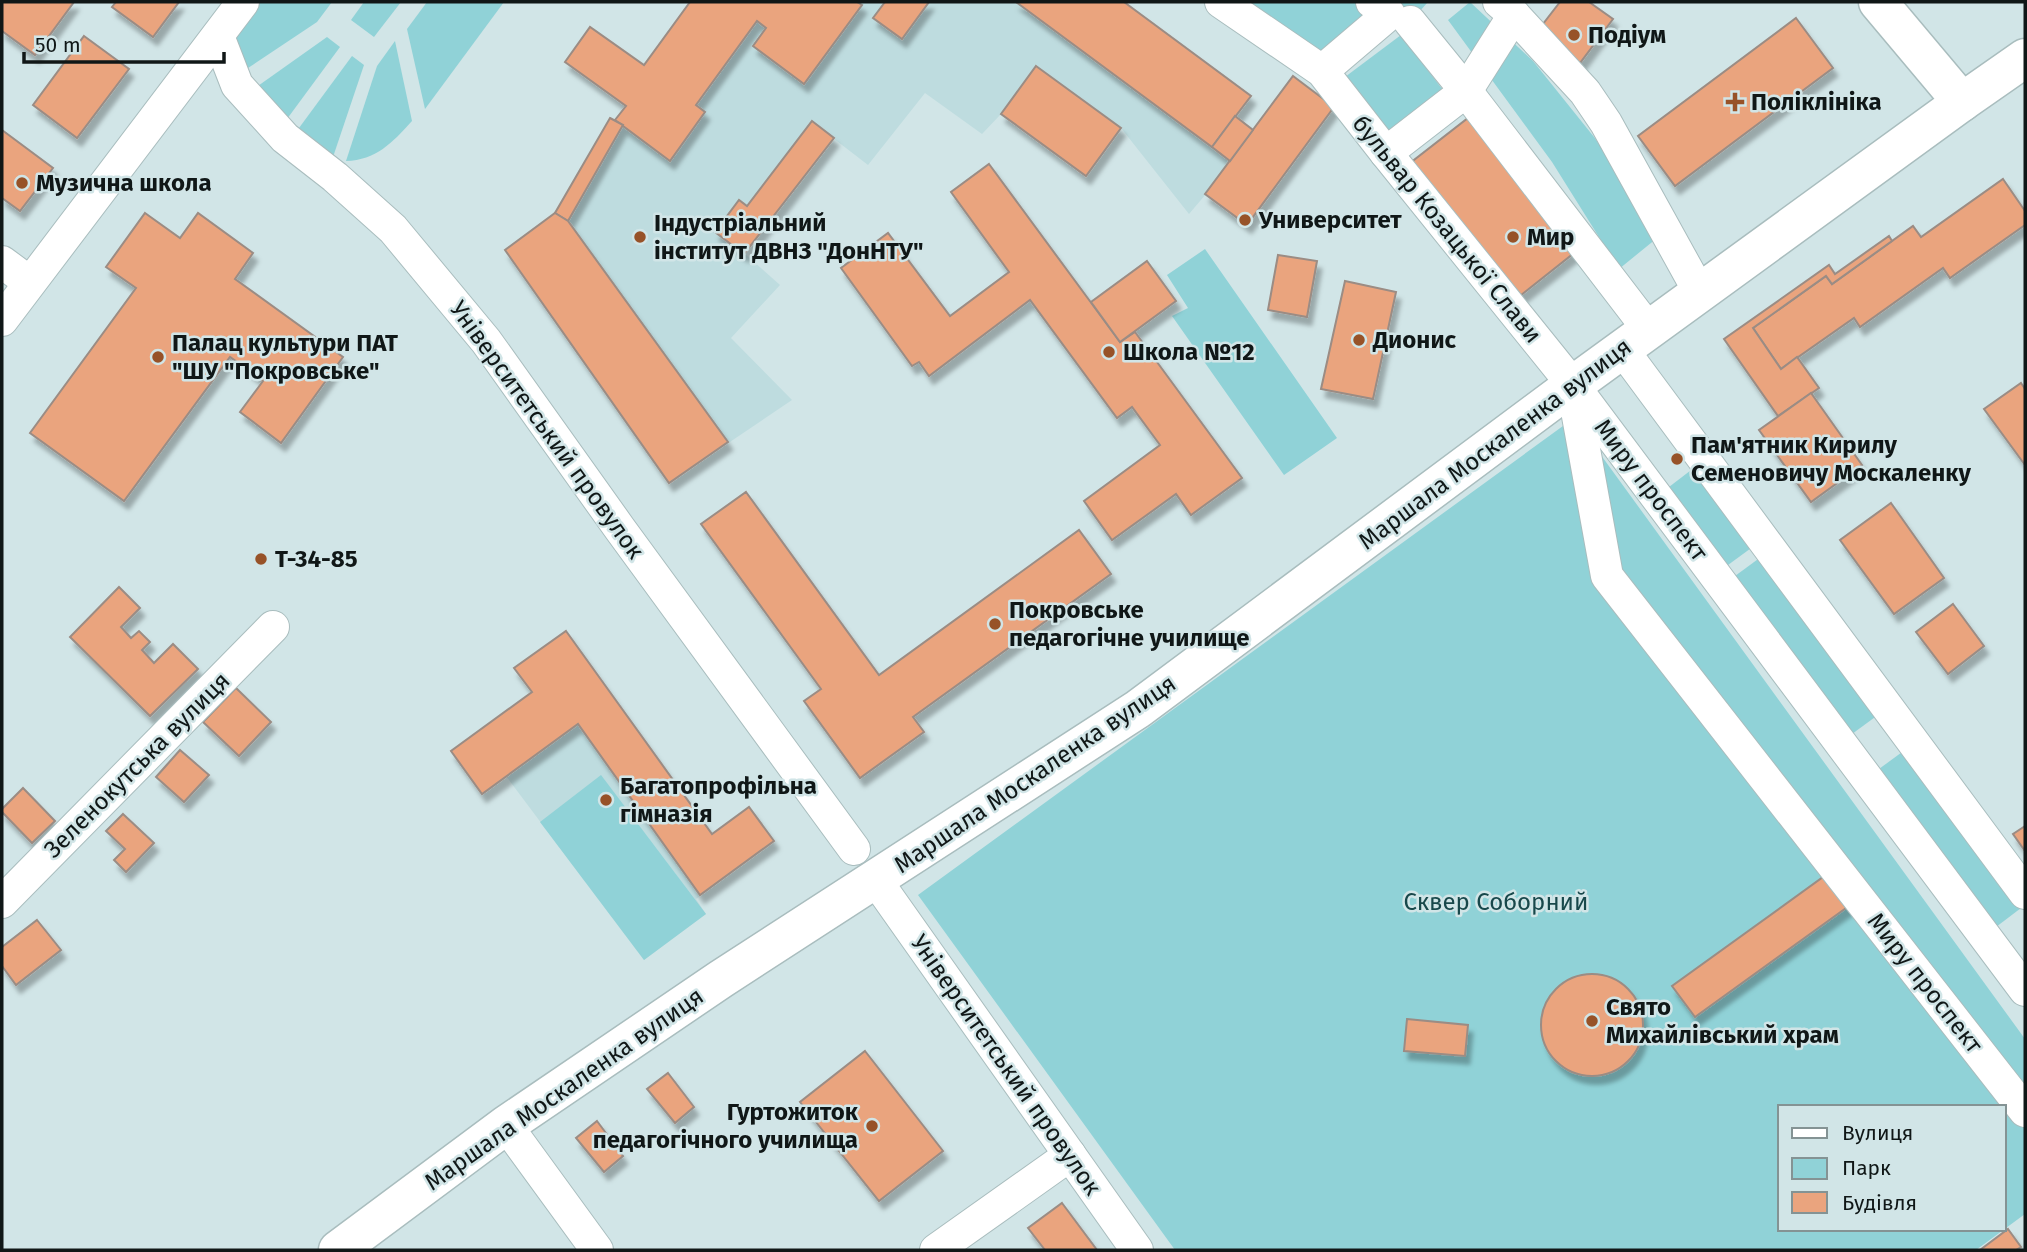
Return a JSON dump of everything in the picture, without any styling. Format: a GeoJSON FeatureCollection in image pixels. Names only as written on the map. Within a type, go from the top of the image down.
{"type":"FeatureCollection","features":[{"type":"Feature","properties":{"kind":"street"},"geometry":{"type":"LineString","coordinates":[[2,320],[243,2]]}},
{"type":"Feature","properties":{"kind":"street","name":"бульвар Козацької Слави"},"geometry":{"type":"LineString","coordinates":[[1221,2],[1322,71],[1573,385]]}},
{"type":"Feature","properties":{"kind":"street"},"geometry":{"type":"LineString","coordinates":[[1878,2],[1962,102]]}},
{"type":"Feature","properties":{"kind":"street"},"geometry":{"type":"LineString","coordinates":[[1386,153],[1466,91],[1507,8],[1585,92],[1606,123],[1700,293]]}},
{"type":"Feature","properties":{"kind":"street"},"geometry":{"type":"LineString","coordinates":[[1322,71],[1400,10],[1466,91],[1636,340],[2025,893]]}},
{"type":"Feature","properties":{"kind":"street","name":"Університетський провулок"},"geometry":{"type":"LineString","coordinates":[[218,36],[237,86],[285,138],[335,177],[393,229],[485,341],[865,864],[1137,1250]]}},
{"type":"Feature","properties":{"kind":"street","name":"Маршала Москаленка вулиця"},"geometry":{"type":"LineString","coordinates":[[338,1250],[506,1125],[721,979],[865,864],[1138,709],[1573,385],[2025,58]]}},
{"type":"Feature","properties":{"kind":"street"},"geometry":{"type":"LineString","coordinates":[[2,262],[29,282]]}},
{"type":"Feature","properties":{"kind":"street","name":"Миру проспект"},"geometry":{"type":"LineString","coordinates":[[1573,385],[2025,990]]}},
{"type":"Feature","properties":{"kind":"street","name":"Миру проспект"},"geometry":{"type":"LineString","coordinates":[[1573,385],[1607,576],[2025,1111]]}},
{"type":"Feature","properties":{"kind":"street","name":"Зеленокутська вулиця"},"geometry":{"type":"LineString","coordinates":[[2,902],[273,627]]}},
{"type":"Feature","properties":{"kind":"street"},"geometry":{"type":"LineString","coordinates":[[506,1125],[597,1250]]}},
{"type":"Feature","properties":{"kind":"street"},"geometry":{"type":"LineString","coordinates":[[936,1250],[1070,1155]]}},
{"type":"Feature","properties":{"kind":"shaded area","name":"Індустріальний інститут ДВНЗ \"ДонНТУ\""},"geometry":{"type":"Polygon","coordinates":[[[690,2],[1124,2],[1251,96],[1236,116],[1253,130],[1293,76],[1334,107],[1206,194],[1189,214],[1121,128],[1086,176],[1001,114],[982,134],[925,93],[868,165],[833,138],[745,254],[780,285],[731,338],[792,400],[669,483],[505,250],[555,213],[610,118],[615,120],[625,106],[565,62],[590,27],[644,65],[690,2]]]}},
{"type":"Feature","properties":{"kind":"shaded area","name":"Багатопрофільна гімназія"},"geometry":{"type":"Polygon","coordinates":[[[566,631],[712,834],[749,807],[774,841],[696,899],[706,914],[644,960],[506,776],[532,693],[514,668],[566,631]]]}},
{"type":"Feature","properties":{"kind":"green space"},"geometry":{"type":"Polygon","coordinates":[[[257,2],[332,2],[317,22],[239,74],[233,41],[257,2]]]}},
{"type":"Feature","properties":{"kind":"green space"},"geometry":{"type":"Polygon","coordinates":[[[364,2],[401,2],[374,37],[351,20],[364,2]]]}},
{"type":"Feature","properties":{"kind":"green space"},"geometry":{"type":"Polygon","coordinates":[[[427,2],[504,2],[425,109],[407,29],[427,2]]]}},
{"type":"Feature","properties":{"kind":"green space"},"geometry":{"type":"Polygon","coordinates":[[[1223,2],[1428,2],[1410,22],[1389,14],[1322,71],[1223,2]]]}},
{"type":"Feature","properties":{"kind":"green space"},"geometry":{"type":"Polygon","coordinates":[[[1470,2],[1533,61],[1594,137],[1662,234],[1619,269],[1552,162],[1448,20],[1470,2]]]}},
{"type":"Feature","properties":{"kind":"green space"},"geometry":{"type":"Polygon","coordinates":[[[1401,35],[1449,98],[1388,143],[1341,80],[1401,35]]]}},
{"type":"Feature","properties":{"kind":"green space"},"geometry":{"type":"Polygon","coordinates":[[[327,37],[340,47],[287,119],[251,91],[327,37]]]}},
{"type":"Feature","properties":{"kind":"green space"},"geometry":{"type":"Polygon","coordinates":[[[395,41],[412,121],[375,154],[346,161],[377,66],[395,41]]]}},
{"type":"Feature","properties":{"kind":"green space"},"geometry":{"type":"Polygon","coordinates":[[[352,56],[364,65],[333,157],[299,128],[352,56]]]}},
{"type":"Feature","properties":{"kind":"green space"},"geometry":{"type":"Polygon","coordinates":[[[1205,249],[1337,438],[1284,475],[1172,316],[1188,308],[1167,275],[1205,249]]]}},
{"type":"Feature","properties":{"kind":"green space","name":"Сквер Соборний"},"geometry":{"type":"Polygon","coordinates":[[[1574,418],[2025,1039],[2025,1214],[2006,1228],[2006,1105],[1778,1105],[1778,1231],[2002,1231],[1976,1250],[1175,1250],[918,895],[1574,418]]]}},
{"type":"Feature","properties":{"kind":"green space"},"geometry":{"type":"Polygon","coordinates":[[[1699,464],[1758,543],[1728,565],[1669,487],[1699,464]]]}},
{"type":"Feature","properties":{"kind":"green space"},"geometry":{"type":"Polygon","coordinates":[[[1765,554],[1882,712],[1852,734],[1735,576],[1765,554]]]}},
{"type":"Feature","properties":{"kind":"green space"},"geometry":{"type":"Polygon","coordinates":[[[1909,747],[2025,905],[1996,927],[1879,769],[1909,747]]]}},
{"type":"Feature","properties":{"kind":"green space"},"geometry":{"type":"Polygon","coordinates":[[[601,775],[706,914],[644,960],[540,822],[601,775]]]}},
{"type":"Feature","properties":{"kind":"building"},"geometry":{"type":"Polygon","coordinates":[[[2,2],[74,2],[35,55],[2,31],[2,2]]]}},
{"type":"Feature","properties":{"kind":"building"},"geometry":{"type":"Polygon","coordinates":[[[116,2],[179,2],[153,37],[112,7],[116,2]]]}},
{"type":"Feature","properties":{"kind":"building"},"geometry":{"type":"Polygon","coordinates":[[[690,2],[857,2],[862,5],[804,84],[753,46],[766,28],[757,21],[696,105],[705,112],[670,161],[615,120],[626,106],[565,62],[590,27],[644,65],[690,2]]]}},
{"type":"Feature","properties":{"kind":"building"},"geometry":{"type":"Polygon","coordinates":[[[885,2],[929,2],[902,39],[873,18],[885,2]]]}},
{"type":"Feature","properties":{"kind":"building"},"geometry":{"type":"Polygon","coordinates":[[[1016,2],[1124,2],[1251,96],[1212,147],[1016,2]]]}},
{"type":"Feature","properties":{"kind":"building","name":"Подіум"},"geometry":{"type":"Polygon","coordinates":[[[1560,2],[1589,2],[1613,19],[1577,67],[1543,24],[1560,2]]]}},
{"type":"Feature","properties":{"kind":"building","name":"Поліклініка"},"geometry":{"type":"Polygon","coordinates":[[[1796,18],[1833,68],[1675,186],[1638,136],[1796,18]]]}},
{"type":"Feature","properties":{"kind":"building"},"geometry":{"type":"Polygon","coordinates":[[[84,36],[129,69],[77,138],[33,105],[84,36]]]}},
{"type":"Feature","properties":{"kind":"building"},"geometry":{"type":"Polygon","coordinates":[[[1036,66],[1121,128],[1086,176],[1001,114],[1036,66]]]}},
{"type":"Feature","properties":{"kind":"building"},"geometry":{"type":"Polygon","coordinates":[[[1293,76],[1334,107],[1247,225],[1205,194],[1293,76]]]}},
{"type":"Feature","properties":{"kind":"building"},"geometry":{"type":"Polygon","coordinates":[[[1235,116],[1253,130],[1230,161],[1212,147],[1235,116]]]}},
{"type":"Feature","properties":{"kind":"building"},"geometry":{"type":"Polygon","coordinates":[[[610,118],[623,125],[568,221],[555,213],[610,118]]]}},
{"type":"Feature","properties":{"kind":"building"},"geometry":{"type":"Polygon","coordinates":[[[1468,118],[1574,253],[1511,303],[1405,167],[1468,118]]]}},
{"type":"Feature","properties":{"kind":"building"},"geometry":{"type":"Polygon","coordinates":[[[812,121],[834,138],[744,254],[715,232],[739,200],[747,206],[812,121]]]}},
{"type":"Feature","properties":{"kind":"building","name":"Музична школа"},"geometry":{"type":"Polygon","coordinates":[[[2,130],[53,168],[20,211],[2,198],[2,130]]]}},
{"type":"Feature","properties":{"kind":"building","name":"Школа №12"},"geometry":{"type":"Polygon","coordinates":[[[989,164],[1120,342],[1135,332],[1242,478],[1191,515],[1176,494],[1112,540],[1084,501],[1160,445],[1132,407],[1117,418],[1030,300],[929,376],[919,362],[912,366],[841,268],[888,233],[950,316],[1009,272],[951,192],[989,164]]]}},
{"type":"Feature","properties":{"kind":"building"},"geometry":{"type":"Polygon","coordinates":[[[2003,179],[2025,211],[2025,225],[1950,278],[1943,268],[1860,327],[1854,318],[1781,369],[1753,328],[1826,276],[1832,284],[1913,226],[1921,237],[2003,179]]]}},
{"type":"Feature","properties":{"kind":"building","name":"Палац культури ПАТ \"ШУ \"Покровське\""},"geometry":{"type":"Polygon","coordinates":[[[145,213],[180,238],[198,213],[253,253],[235,279],[343,357],[281,443],[240,412],[263,381],[230,357],[124,501],[30,433],[136,288],[106,267],[145,213]]]}},
{"type":"Feature","properties":{"kind":"building"},"geometry":{"type":"Polygon","coordinates":[[[555,213],[568,221],[728,442],[669,483],[505,250],[555,213]]]}},
{"type":"Feature","properties":{"kind":"building"},"geometry":{"type":"Polygon","coordinates":[[[1889,236],[1892,241],[1832,284],[1826,276],[1753,328],[1781,369],[1797,357],[1819,388],[1778,416],[1724,339],[1829,265],[1835,274],[1889,236]]]}},
{"type":"Feature","properties":{"kind":"building"},"geometry":{"type":"Polygon","coordinates":[[[1278,255],[1317,261],[1307,317],[1268,310],[1278,255]]]}},
{"type":"Feature","properties":{"kind":"building"},"geometry":{"type":"Polygon","coordinates":[[[1147,261],[1176,301],[1120,342],[1091,302],[1147,261]]]}},
{"type":"Feature","properties":{"kind":"building","name":"Дионис"},"geometry":{"type":"Polygon","coordinates":[[[1345,281],[1396,292],[1373,399],[1321,389],[1345,281]]]}},
{"type":"Feature","properties":{"kind":"building"},"geometry":{"type":"Polygon","coordinates":[[[2021,383],[2025,389],[2025,465],[1984,409],[2021,383]]]}},
{"type":"Feature","properties":{"kind":"building"},"geometry":{"type":"Polygon","coordinates":[[[1811,393],[1862,465],[1811,502],[1759,430],[1811,393]]]}},
{"type":"Feature","properties":{"kind":"building","name":"Покровське педагогічне училище"},"geometry":{"type":"Polygon","coordinates":[[[746,492],[879,675],[1079,530],[1111,574],[913,717],[924,732],[860,778],[804,701],[821,689],[701,524],[746,492]]]}},
{"type":"Feature","properties":{"kind":"building"},"geometry":{"type":"Polygon","coordinates":[[[1891,503],[1944,578],[1894,614],[1840,540],[1891,503]]]}},
{"type":"Feature","properties":{"kind":"building"},"geometry":{"type":"Polygon","coordinates":[[[119,587],[140,608],[121,627],[131,638],[139,631],[150,642],[142,650],[154,663],[173,644],[198,669],[150,716],[70,637],[119,587]]]}},
{"type":"Feature","properties":{"kind":"building"},"geometry":{"type":"Polygon","coordinates":[[[1953,604],[1984,646],[1948,674],[1916,632],[1953,604]]]}},
{"type":"Feature","properties":{"kind":"building"},"geometry":{"type":"Polygon","coordinates":[[[566,631],[712,834],[749,807],[774,841],[700,895],[578,724],[482,794],[451,751],[532,692],[514,668],[566,631]]]}},
{"type":"Feature","properties":{"kind":"building"},"geometry":{"type":"Polygon","coordinates":[[[236,688],[271,722],[239,756],[203,722],[236,688]]]}},
{"type":"Feature","properties":{"kind":"building"},"geometry":{"type":"Polygon","coordinates":[[[180,750],[209,775],[184,802],[156,777],[180,750]]]}},
{"type":"Feature","properties":{"kind":"building"},"geometry":{"type":"Polygon","coordinates":[[[23,788],[55,821],[32,843],[2,812],[23,788]]]}},
{"type":"Feature","properties":{"kind":"building"},"geometry":{"type":"Polygon","coordinates":[[[123,814],[154,843],[126,872],[114,860],[125,849],[106,831],[123,814]]]}},
{"type":"Feature","properties":{"kind":"building"},"geometry":{"type":"Polygon","coordinates":[[[2025,826],[2025,851],[2013,834],[2025,826]]]}},
{"type":"Feature","properties":{"kind":"building"},"geometry":{"type":"Polygon","coordinates":[[[1830,872],[1853,903],[1695,1017],[1672,986],[1830,872]]]}},
{"type":"Feature","properties":{"kind":"building"},"geometry":{"type":"Polygon","coordinates":[[[37,920],[61,950],[16,985],[2,966],[2,947],[37,920]]]}},
{"type":"Feature","properties":{"kind":"building","name":"Свято Михайлівський храм"},"geometry":{"type":"Polygon","coordinates":[[[1592,974],[1612,978],[1628,989],[1639,1005],[1643,1025],[1639,1045],[1628,1061],[1612,1072],[1592,1076],[1572,1072],[1556,1061],[1545,1045],[1541,1025],[1545,1005],[1556,989],[1572,978],[1592,974]]]}},
{"type":"Feature","properties":{"kind":"building"},"geometry":{"type":"Polygon","coordinates":[[[1407,1019],[1468,1025],[1465,1056],[1404,1051],[1407,1019]]]}},
{"type":"Feature","properties":{"kind":"building","name":"Гуртожиток педагогічного училища"},"geometry":{"type":"Polygon","coordinates":[[[865,1051],[943,1151],[879,1201],[800,1102],[865,1051]]]}},
{"type":"Feature","properties":{"kind":"building"},"geometry":{"type":"Polygon","coordinates":[[[668,1073],[694,1107],[675,1123],[647,1089],[668,1073]]]}},
{"type":"Feature","properties":{"kind":"building"},"geometry":{"type":"Polygon","coordinates":[[[597,1121],[623,1156],[604,1172],[576,1138],[597,1121]]]}},
{"type":"Feature","properties":{"kind":"building"},"geometry":{"type":"Polygon","coordinates":[[[1062,1203],[1097,1250],[1045,1250],[1028,1228],[1062,1203]]]}},
{"type":"Feature","properties":{"kind":"building"},"geometry":{"type":"Polygon","coordinates":[[[2008,1229],[2021,1247],[2016,1250],[1980,1250],[2006,1231],[2008,1229]]]}},
{"type":"Feature","properties":{"kind":"place","name":"Подіум"},"geometry":{"type":"Point","coordinates":[1574,35]}},
{"type":"Feature","properties":{"kind":"place","name":"Поліклініка"},"geometry":{"type":"Point","coordinates":[1735,102]}},
{"type":"Feature","properties":{"kind":"place","name":"Музична школа"},"geometry":{"type":"Point","coordinates":[22,183]}},
{"type":"Feature","properties":{"kind":"place","name":"Университет"},"geometry":{"type":"Point","coordinates":[1245,220]}},
{"type":"Feature","properties":{"kind":"place","name":"Індустріальний інститут ДВНЗ \"ДонНТУ\""},"geometry":{"type":"Point","coordinates":[640,237]}},
{"type":"Feature","properties":{"kind":"place","name":"Мир"},"geometry":{"type":"Point","coordinates":[1513,237]}},
{"type":"Feature","properties":{"kind":"place","name":"Дионис"},"geometry":{"type":"Point","coordinates":[1359,340]}},
{"type":"Feature","properties":{"kind":"place","name":"Школа №12"},"geometry":{"type":"Point","coordinates":[1109,352]}},
{"type":"Feature","properties":{"kind":"place","name":"Палац культури ПАТ \"ШУ \"Покровське\""},"geometry":{"type":"Point","coordinates":[158,357]}},
{"type":"Feature","properties":{"kind":"place","name":"Пам'ятник Кирилу Семеновичу Москаленку"},"geometry":{"type":"Point","coordinates":[1677,459]}},
{"type":"Feature","properties":{"kind":"place","name":"Т-34-85"},"geometry":{"type":"Point","coordinates":[261,559]}},
{"type":"Feature","properties":{"kind":"place","name":"Покровське педагогічне училище"},"geometry":{"type":"Point","coordinates":[995,624]}},
{"type":"Feature","properties":{"kind":"place","name":"Багатопрофільна гімназія"},"geometry":{"type":"Point","coordinates":[606,800]}},
{"type":"Feature","properties":{"kind":"place","name":"Свято Михайлівський храм"},"geometry":{"type":"Point","coordinates":[1592,1021]}},
{"type":"Feature","properties":{"kind":"place","name":"Гуртожиток педагогічного училища"},"geometry":{"type":"Point","coordinates":[872,1126]}}]}
